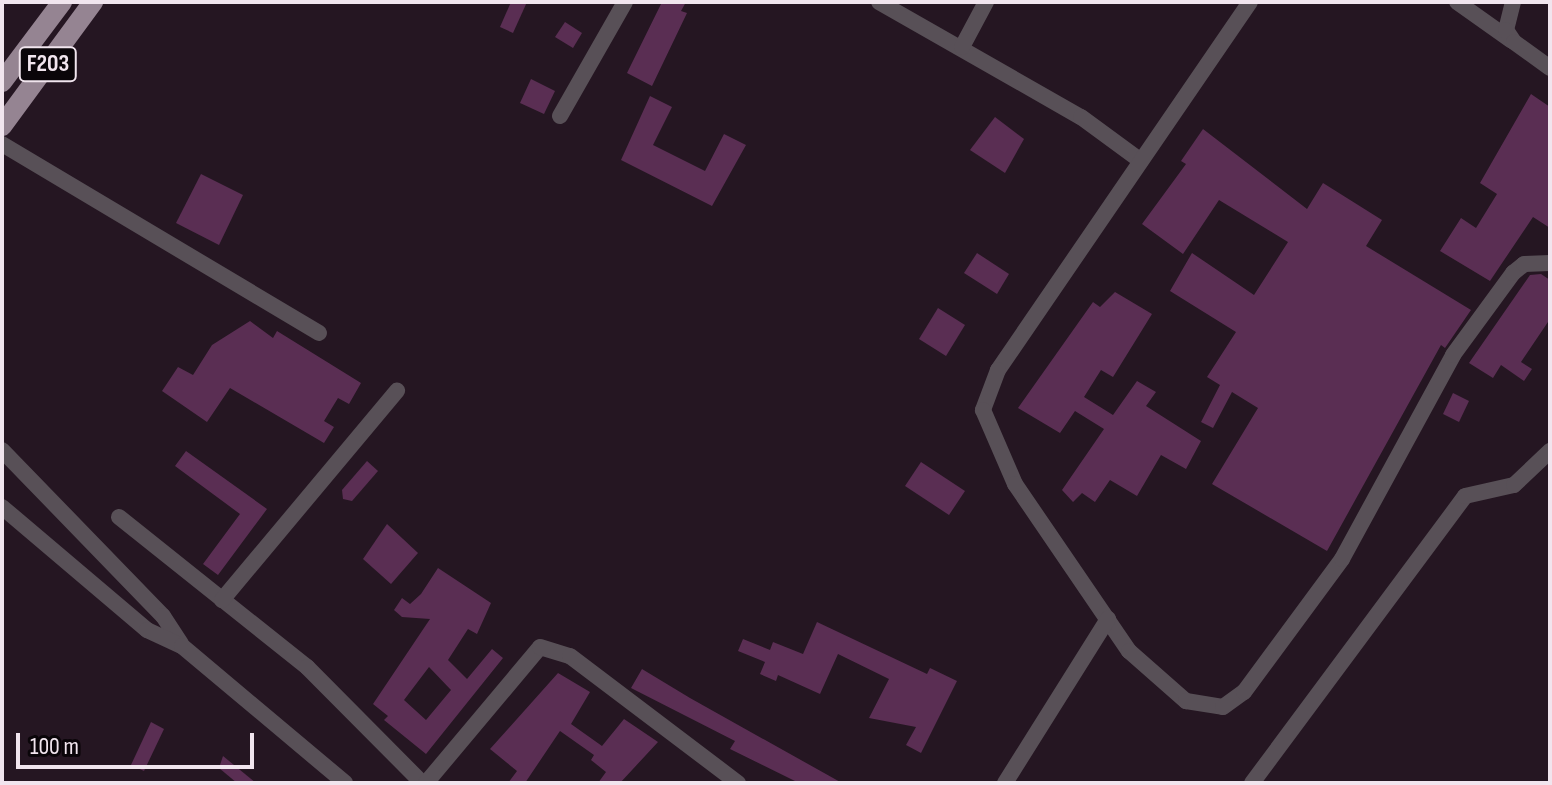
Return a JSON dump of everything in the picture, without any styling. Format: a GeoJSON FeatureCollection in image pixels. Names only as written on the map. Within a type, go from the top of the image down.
{"type":"FeatureCollection","features":[{"type":"Feature","properties":{"kind":"main road","name":"F203"},"geometry":{"type":"LineString","coordinates":[[2,82],[62,2]]}},
{"type":"Feature","properties":{"kind":"main road","name":"F203"},"geometry":{"type":"LineString","coordinates":[[2,126],[93,2]]}},
{"type":"Feature","properties":{"kind":"street"},"geometry":{"type":"LineString","coordinates":[[560,116],[625,2]]}},
{"type":"Feature","properties":{"kind":"street"},"geometry":{"type":"LineString","coordinates":[[879,2],[1081,117],[1141,161]]}},
{"type":"Feature","properties":{"kind":"street"},"geometry":{"type":"LineString","coordinates":[[962,47],[986,2]]}},
{"type":"Feature","properties":{"kind":"street"},"geometry":{"type":"LineString","coordinates":[[1250,2],[998,370],[983,410],[1015,484],[1129,651],[1186,701],[1208,707],[1233,702],[1342,559],[1444,370],[1513,273],[1524,264],[1550,263]]}},
{"type":"Feature","properties":{"kind":"street"},"geometry":{"type":"LineString","coordinates":[[1457,2],[1550,68]]}},
{"type":"Feature","properties":{"kind":"street"},"geometry":{"type":"LineString","coordinates":[[1513,2],[1506,30],[1514,42]]}},
{"type":"Feature","properties":{"kind":"street"},"geometry":{"type":"LineString","coordinates":[[2,144],[319,333]]}},
{"type":"Feature","properties":{"kind":"street"},"geometry":{"type":"LineString","coordinates":[[222,600],[397,391]]}},
{"type":"Feature","properties":{"kind":"street"},"geometry":{"type":"LineString","coordinates":[[2,450],[163,616],[182,646]]}},
{"type":"Feature","properties":{"kind":"street"},"geometry":{"type":"LineString","coordinates":[[1252,783],[1465,496],[1514,485],[1550,451]]}},
{"type":"Feature","properties":{"kind":"street"},"geometry":{"type":"LineString","coordinates":[[2,507],[147,630],[182,646],[345,783]]}},
{"type":"Feature","properties":{"kind":"street"},"geometry":{"type":"LineString","coordinates":[[119,517],[347,702],[424,783],[540,647],[570,656],[738,783]]}},
{"type":"Feature","properties":{"kind":"street"},"geometry":{"type":"LineString","coordinates":[[1005,783],[1108,619]]}},
{"type":"Feature","properties":{"kind":"building"},"geometry":{"type":"Polygon","coordinates":[[[511,2],[527,2],[513,33],[500,27],[511,2]]]}},
{"type":"Feature","properties":{"kind":"building"},"geometry":{"type":"Polygon","coordinates":[[[662,2],[686,2],[681,11],[687,13],[652,86],[627,73],[662,2]]]}},
{"type":"Feature","properties":{"kind":"building"},"geometry":{"type":"Polygon","coordinates":[[[565,22],[582,33],[573,48],[555,37],[565,22]]]}},
{"type":"Feature","properties":{"kind":"building"},"geometry":{"type":"Polygon","coordinates":[[[531,79],[555,91],[544,114],[520,103],[531,79]]]}},
{"type":"Feature","properties":{"kind":"building"},"geometry":{"type":"Polygon","coordinates":[[[1531,94],[1550,107],[1550,228],[1533,217],[1490,281],[1440,251],[1461,218],[1476,228],[1497,194],[1480,183],[1531,94]]]}},
{"type":"Feature","properties":{"kind":"building"},"geometry":{"type":"Polygon","coordinates":[[[650,96],[672,107],[653,145],[705,171],[724,134],[746,145],[712,206],[621,160],[650,96]]]}},
{"type":"Feature","properties":{"kind":"building"},"geometry":{"type":"Polygon","coordinates":[[[995,117],[1024,139],[1005,173],[970,150],[995,117]]]}},
{"type":"Feature","properties":{"kind":"building"},"geometry":{"type":"Polygon","coordinates":[[[1203,129],[1307,209],[1323,183],[1382,220],[1366,246],[1471,310],[1445,348],[1441,345],[1327,551],[1212,484],[1258,408],[1232,392],[1213,428],[1201,422],[1220,385],[1207,377],[1236,332],[1170,291],[1192,253],[1254,295],[1288,242],[1219,200],[1183,254],[1142,224],[1186,164],[1181,161],[1203,129]]]}},
{"type":"Feature","properties":{"kind":"building"},"geometry":{"type":"Polygon","coordinates":[[[201,174],[243,195],[219,245],[176,223],[201,174]]]}},
{"type":"Feature","properties":{"kind":"building"},"geometry":{"type":"Polygon","coordinates":[[[977,253],[1009,274],[997,294],[964,273],[977,253]]]}},
{"type":"Feature","properties":{"kind":"building"},"geometry":{"type":"Polygon","coordinates":[[[1541,274],[1550,280],[1550,319],[1521,362],[1532,369],[1524,381],[1501,365],[1493,378],[1469,363],[1530,275],[1541,274]]]}},
{"type":"Feature","properties":{"kind":"building"},"geometry":{"type":"Polygon","coordinates":[[[1115,292],[1152,314],[1113,377],[1101,370],[1084,397],[1113,415],[1137,381],[1156,392],[1146,406],[1201,441],[1186,469],[1161,455],[1137,496],[1110,480],[1095,502],[1082,493],[1073,502],[1062,490],[1104,429],[1075,411],[1060,433],[1018,408],[1093,302],[1100,307],[1115,292]]]}},
{"type":"Feature","properties":{"kind":"building"},"geometry":{"type":"Polygon","coordinates":[[[938,308],[965,325],[946,356],[919,339],[938,308]]]}},
{"type":"Feature","properties":{"kind":"building"},"geometry":{"type":"Polygon","coordinates":[[[250,321],[273,338],[277,331],[361,383],[349,404],[338,398],[324,421],[334,427],[324,443],[230,388],[207,422],[162,391],[178,367],[193,375],[212,345],[250,321]]]}},
{"type":"Feature","properties":{"kind":"building"},"geometry":{"type":"Polygon","coordinates":[[[1453,393],[1469,401],[1459,422],[1443,414],[1453,393]]]}},
{"type":"Feature","properties":{"kind":"building"},"geometry":{"type":"Polygon","coordinates":[[[186,451],[267,509],[218,575],[203,564],[240,514],[175,466],[186,451]]]}},
{"type":"Feature","properties":{"kind":"building"},"geometry":{"type":"Polygon","coordinates":[[[367,461],[378,471],[352,501],[343,499],[342,490],[367,461]]]}},
{"type":"Feature","properties":{"kind":"building"},"geometry":{"type":"Polygon","coordinates":[[[921,462],[965,491],[949,515],[905,486],[921,462]]]}},
{"type":"Feature","properties":{"kind":"building"},"geometry":{"type":"Polygon","coordinates":[[[387,524],[418,553],[391,584],[363,559],[387,524]]]}},
{"type":"Feature","properties":{"kind":"building"},"geometry":{"type":"Polygon","coordinates":[[[438,568],[491,603],[477,634],[468,629],[448,660],[467,679],[492,649],[503,658],[426,754],[384,720],[388,716],[373,704],[430,619],[402,617],[394,610],[402,598],[410,604],[421,594],[438,568]],[[429,667],[404,700],[426,720],[451,690],[429,667]]]}},
{"type":"Feature","properties":{"kind":"building"},"geometry":{"type":"Polygon","coordinates":[[[817,622],[927,674],[930,668],[957,681],[921,753],[906,745],[916,727],[869,718],[889,679],[838,654],[820,694],[778,675],[776,681],[760,674],[765,662],[738,651],[743,639],[770,650],[773,642],[803,654],[817,622]]]}},
{"type":"Feature","properties":{"kind":"building"},"geometry":{"type":"Polygon","coordinates":[[[642,669],[842,783],[799,783],[730,749],[735,741],[631,688],[642,669]]]}},
{"type":"Feature","properties":{"kind":"building"},"geometry":{"type":"Polygon","coordinates":[[[558,673],[590,692],[571,724],[602,746],[624,719],[658,742],[620,783],[598,783],[606,772],[591,760],[594,755],[560,731],[525,783],[508,783],[517,771],[490,749],[558,673]]]}},
{"type":"Feature","properties":{"kind":"building"},"geometry":{"type":"Polygon","coordinates":[[[151,722],[164,729],[144,771],[131,765],[151,722]]]}},
{"type":"Feature","properties":{"kind":"building"},"geometry":{"type":"Polygon","coordinates":[[[223,756],[256,783],[237,783],[219,768],[223,756]]]}}]}
